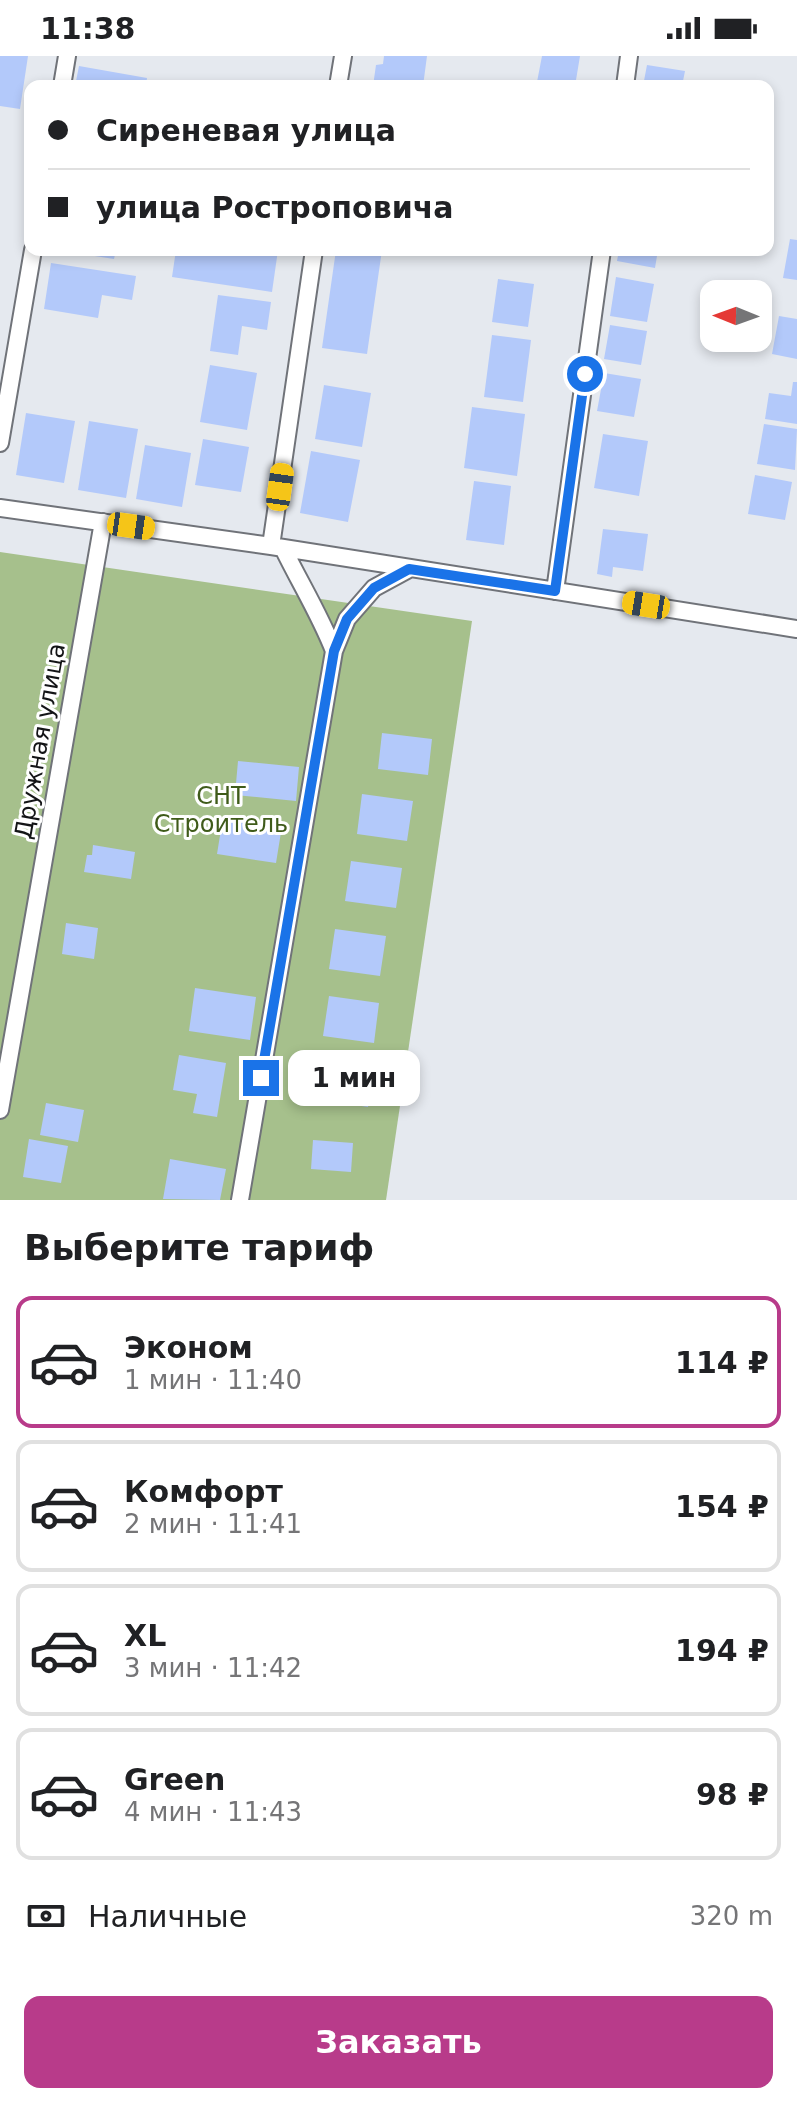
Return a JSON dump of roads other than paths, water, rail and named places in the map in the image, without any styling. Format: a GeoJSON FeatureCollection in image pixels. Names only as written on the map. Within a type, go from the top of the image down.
{"type":"FeatureCollection","features":[{"type":"Feature","properties":{"kind":"street"},"geometry":{"type":"LineString","coordinates":[[63,80],[67,56]]}},
{"type":"Feature","properties":{"kind":"street"},"geometry":{"type":"LineString","coordinates":[[339,80],[343,56]]}},
{"type":"Feature","properties":{"kind":"street"},"geometry":{"type":"LineString","coordinates":[[626,80],[629,56]]}},
{"type":"Feature","properties":{"kind":"street"},"geometry":{"type":"LineString","coordinates":[[0,443],[32,256]]}},
{"type":"Feature","properties":{"kind":"street"},"geometry":{"type":"LineString","coordinates":[[313,256],[277,547],[321,619],[334,651]]}},
{"type":"Feature","properties":{"kind":"street"},"geometry":{"type":"LineString","coordinates":[[555,591],[601,256]]}},
{"type":"Feature","properties":{"kind":"street"},"geometry":{"type":"LineString","coordinates":[[0,508],[277,547],[797,629]]}},
{"type":"Feature","properties":{"kind":"street","name":"Дружная улица"},"geometry":{"type":"LineString","coordinates":[[0,1110],[103,522]]}},
{"type":"Feature","properties":{"kind":"street"},"geometry":{"type":"LineString","coordinates":[[240,1200],[334,651],[347,619],[374,588],[409,569]]}},
{"type":"Feature","properties":{"kind":"park label","name":"СНТ Строитель"},"geometry":{"type":"Point","coordinates":[221,810]}}]}
